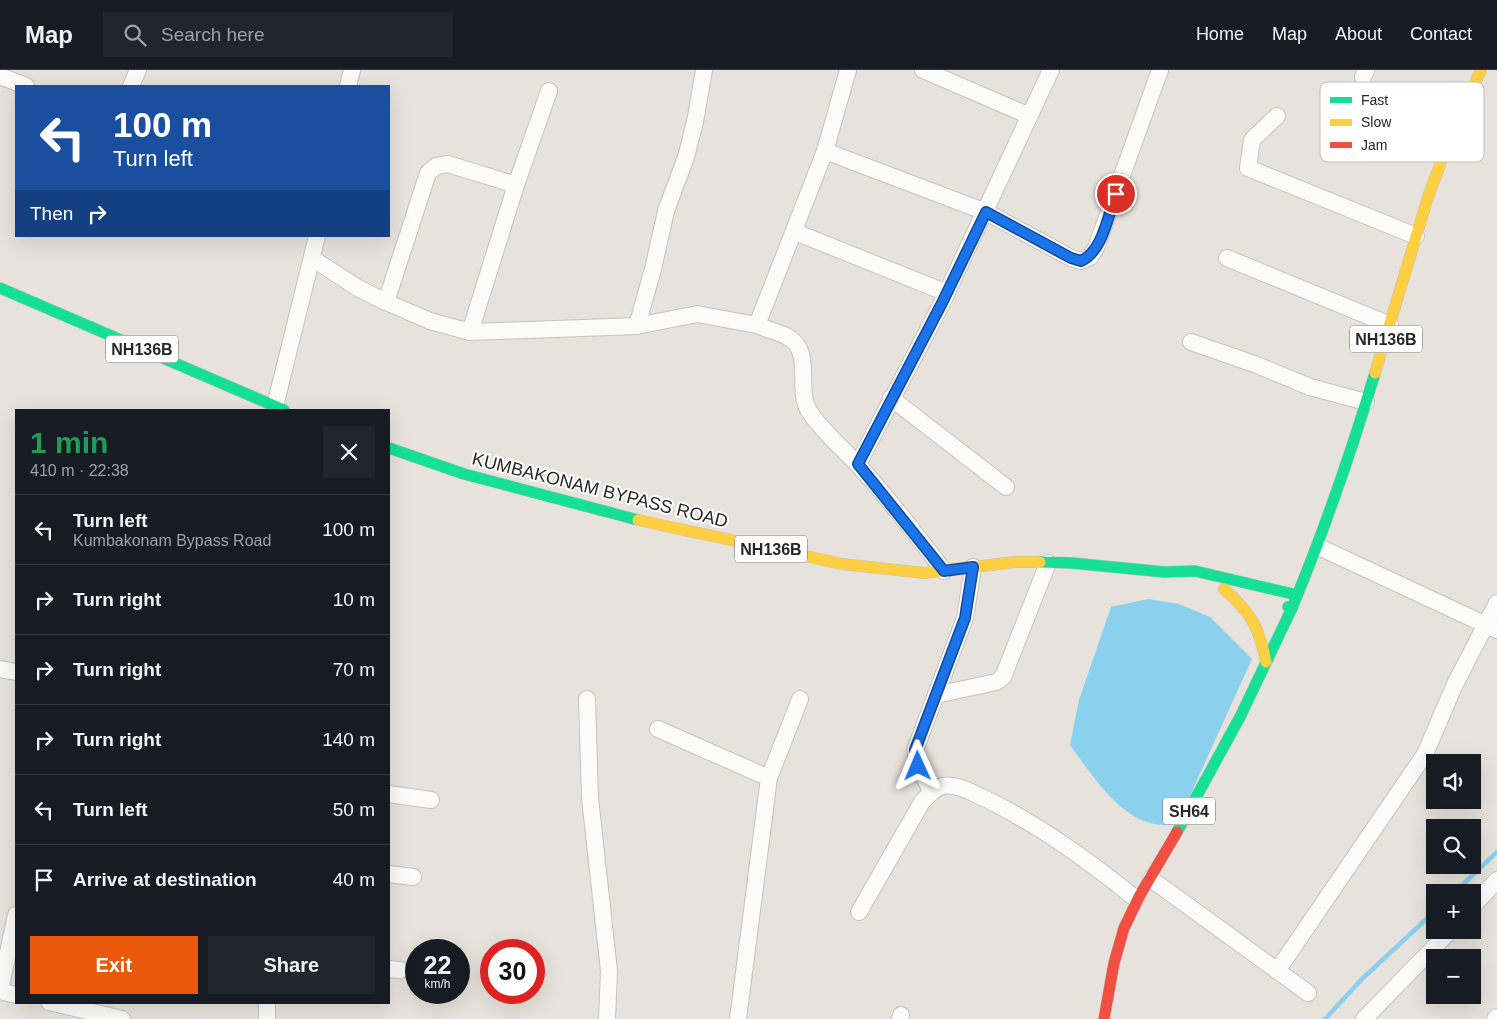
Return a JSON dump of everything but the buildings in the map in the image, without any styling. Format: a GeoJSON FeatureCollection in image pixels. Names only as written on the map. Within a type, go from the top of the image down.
{"type":"FeatureCollection","features":[{"type":"Feature","properties":{"kind":"main road","name":"NH136B"},"geometry":{"type":"LineString","coordinates":[[1475,82],[1481,70]]}},
{"type":"Feature","properties":{"kind":"main road","name":"NH136B"},"geometry":{"type":"LineString","coordinates":[[1292,608],[1319,547],[1366,402],[1416,236],[1441,162]]}},
{"type":"Feature","properties":{"kind":"main road","name":"NH136B"},"geometry":{"type":"LineString","coordinates":[[0,288],[279,408]]}},
{"type":"Feature","properties":{"kind":"main road","name":"KUMBAKONAM BYPASS ROAD"},"geometry":{"type":"LineString","coordinates":[[390,448],[464,474],[652,524],[842,564],[924,573],[1015,562],[1164,572],[1195,571],[1298,595]]}},
{"type":"Feature","properties":{"kind":"main road"},"geometry":{"type":"LineString","coordinates":[[1297,567],[1312,563]]}},
{"type":"Feature","properties":{"kind":"main road","name":"KUMBAKONAM BYPASS ROAD"},"geometry":{"type":"LineString","coordinates":[[1164,572],[1249,596]]}},
{"type":"Feature","properties":{"kind":"main road"},"geometry":{"type":"LineString","coordinates":[[1235,579],[1264,576]]}},
{"type":"Feature","properties":{"kind":"main road"},"geometry":{"type":"LineString","coordinates":[[1224,589],[1255,619],[1260,630],[1266,662]]}},
{"type":"Feature","properties":{"kind":"main road"},"geometry":{"type":"LineString","coordinates":[[1275,603],[1292,608]]}},
{"type":"Feature","properties":{"kind":"main road","name":"SH64"},"geometry":{"type":"LineString","coordinates":[[1104,1019],[1120,936],[1136,899],[1151,879],[1240,717],[1292,608]]}},
{"type":"Feature","properties":{"kind":"street"},"geometry":{"type":"LineString","coordinates":[[131,85],[138,70]]}},
{"type":"Feature","properties":{"kind":"street"},"geometry":{"type":"LineString","coordinates":[[348,85],[352,70]]}},
{"type":"Feature","properties":{"kind":"street"},"geometry":{"type":"LineString","coordinates":[[637,326],[654,269],[666,211],[692,130],[704,70]]}},
{"type":"Feature","properties":{"kind":"street"},"geometry":{"type":"LineString","coordinates":[[757,326],[825,151],[848,70]]}},
{"type":"Feature","properties":{"kind":"street"},"geometry":{"type":"LineString","coordinates":[[923,70],[1030,116]]}},
{"type":"Feature","properties":{"kind":"street"},"geometry":{"type":"LineString","coordinates":[[858,464],[947,293],[1051,70]]}},
{"type":"Feature","properties":{"kind":"street"},"geometry":{"type":"LineString","coordinates":[[825,151],[986,212],[1071,258],[1081,261],[1090,257],[1096,248],[1160,70]]}},
{"type":"Feature","properties":{"kind":"street"},"geometry":{"type":"LineString","coordinates":[[0,76],[23,85]]}},
{"type":"Feature","properties":{"kind":"street"},"geometry":{"type":"LineString","coordinates":[[470,332],[516,185],[549,91]]}},
{"type":"Feature","properties":{"kind":"street"},"geometry":{"type":"LineString","coordinates":[[1278,116],[1252,140],[1248,168],[1416,236]]}},
{"type":"Feature","properties":{"kind":"street"},"geometry":{"type":"LineString","coordinates":[[386,302],[428,173],[436,166],[448,164],[516,185]]}},
{"type":"Feature","properties":{"kind":"street"},"geometry":{"type":"LineString","coordinates":[[795,232],[947,293]]}},
{"type":"Feature","properties":{"kind":"street"},"geometry":{"type":"LineString","coordinates":[[279,408],[317,237]]}},
{"type":"Feature","properties":{"kind":"street"},"geometry":{"type":"LineString","coordinates":[[313,258],[358,288],[386,302],[430,322],[470,332],[637,326],[696,314],[757,326],[786,336],[799,348],[803,358],[802,386],[807,409],[819,426],[858,464],[944,571]]}},
{"type":"Feature","properties":{"kind":"street"},"geometry":{"type":"LineString","coordinates":[[1227,258],[1390,325]]}},
{"type":"Feature","properties":{"kind":"street"},"geometry":{"type":"LineString","coordinates":[[1191,342],[1310,386],[1366,402]]}},
{"type":"Feature","properties":{"kind":"street"},"geometry":{"type":"LineString","coordinates":[[891,398],[1006,487]]}},
{"type":"Feature","properties":{"kind":"street"},"geometry":{"type":"LineString","coordinates":[[1319,547],[1492,627]]}},
{"type":"Feature","properties":{"kind":"street"},"geometry":{"type":"LineString","coordinates":[[936,694],[996,682],[1003,677],[1048,563]]}},
{"type":"Feature","properties":{"kind":"street"},"geometry":{"type":"LineString","coordinates":[[932,792],[918,766],[915,750],[965,618],[973,567]]}},
{"type":"Feature","properties":{"kind":"street"},"geometry":{"type":"LineString","coordinates":[[1277,971],[1425,754],[1455,684],[1492,627],[1497,603]]}},
{"type":"Feature","properties":{"kind":"street"},"geometry":{"type":"LineString","coordinates":[[0,669],[15,672]]}},
{"type":"Feature","properties":{"kind":"street"},"geometry":{"type":"LineString","coordinates":[[738,1019],[770,778],[800,699]]}},
{"type":"Feature","properties":{"kind":"street"},"geometry":{"type":"LineString","coordinates":[[587,700],[590,798],[609,971],[607,1019]]}},
{"type":"Feature","properties":{"kind":"street"},"geometry":{"type":"LineString","coordinates":[[658,729],[770,778]]}},
{"type":"Feature","properties":{"kind":"street"},"geometry":{"type":"LineString","coordinates":[[859,912],[922,802],[932,792],[943,786],[964,789],[1010,811],[1062,841],[1136,899]]}},
{"type":"Feature","properties":{"kind":"street"},"geometry":{"type":"LineString","coordinates":[[390,794],[431,800]]}},
{"type":"Feature","properties":{"kind":"street"},"geometry":{"type":"LineString","coordinates":[[390,874],[412,877]]}},
{"type":"Feature","properties":{"kind":"street"},"geometry":{"type":"LineString","coordinates":[[1151,879],[1308,992]]}},
{"type":"Feature","properties":{"kind":"street"},"geometry":{"type":"LineString","coordinates":[[1481,897],[1497,880]]}},
{"type":"Feature","properties":{"kind":"street"},"geometry":{"type":"LineString","coordinates":[[15,920],[0,991],[15,995]]}},
{"type":"Feature","properties":{"kind":"street"},"geometry":{"type":"LineString","coordinates":[[1364,1019],[1442,939]]}},
{"type":"Feature","properties":{"kind":"street"},"geometry":{"type":"LineString","coordinates":[[67,1004],[93,1007],[122,1019]]}},
{"type":"Feature","properties":{"kind":"street"},"geometry":{"type":"LineString","coordinates":[[267,1004],[267,1019]]}},
{"type":"Feature","properties":{"kind":"water"},"geometry":{"type":"Polygon","coordinates":[[[1148,599],[1179,604],[1210,617],[1252,659],[1187,802],[1166,825],[1150,823],[1136,817],[1123,808],[1099,784],[1070,745],[1079,700],[1111,607],[1148,599]]]}},
{"type":"Feature","properties":{"kind":"waterway"},"geometry":{"type":"LineString","coordinates":[[1463,884],[1497,852]]}},
{"type":"Feature","properties":{"kind":"waterway"},"geometry":{"type":"LineString","coordinates":[[1325,1019],[1362,979],[1426,919]]}},
{"type":"Feature","properties":{"kind":"traffic: fast"},"geometry":{"type":"LineString","coordinates":[[0,288],[282,409]]}},
{"type":"Feature","properties":{"kind":"traffic: fast"},"geometry":{"type":"LineString","coordinates":[[1288,607],[1292,608],[1326,521],[1375,373]]}},
{"type":"Feature","properties":{"kind":"traffic: fast"},"geometry":{"type":"LineString","coordinates":[[390,448],[464,474],[638,520]]}},
{"type":"Feature","properties":{"kind":"traffic: fast"},"geometry":{"type":"LineString","coordinates":[[1040,562],[1072,563],[1164,572],[1195,571],[1297,595]]}},
{"type":"Feature","properties":{"kind":"traffic: fast"},"geometry":{"type":"LineString","coordinates":[[1177,832],[1240,717],[1292,608]]}},
{"type":"Feature","properties":{"kind":"traffic: slow"},"geometry":{"type":"LineString","coordinates":[[1475,82],[1481,70]]}},
{"type":"Feature","properties":{"kind":"traffic: slow"},"geometry":{"type":"LineString","coordinates":[[1375,373],[1428,197],[1441,162]]}},
{"type":"Feature","properties":{"kind":"traffic: slow"},"geometry":{"type":"LineString","coordinates":[[638,520],[842,564],[924,573],[1015,562],[1040,562]]}},
{"type":"Feature","properties":{"kind":"traffic: slow"},"geometry":{"type":"LineString","coordinates":[[1224,589],[1241,605],[1257,629],[1266,662]]}},
{"type":"Feature","properties":{"kind":"traffic: jam"},"geometry":{"type":"LineString","coordinates":[[1104,1019],[1114,963],[1124,928],[1140,895],[1177,832]]}},
{"type":"Feature","properties":{"kind":"route"},"geometry":{"type":"LineString","coordinates":[[918,766],[915,750],[965,618],[973,567],[944,571],[858,464],[942,303],[986,212],[1071,258],[1081,261],[1090,257],[1096,248],[1116,194]]}}]}
